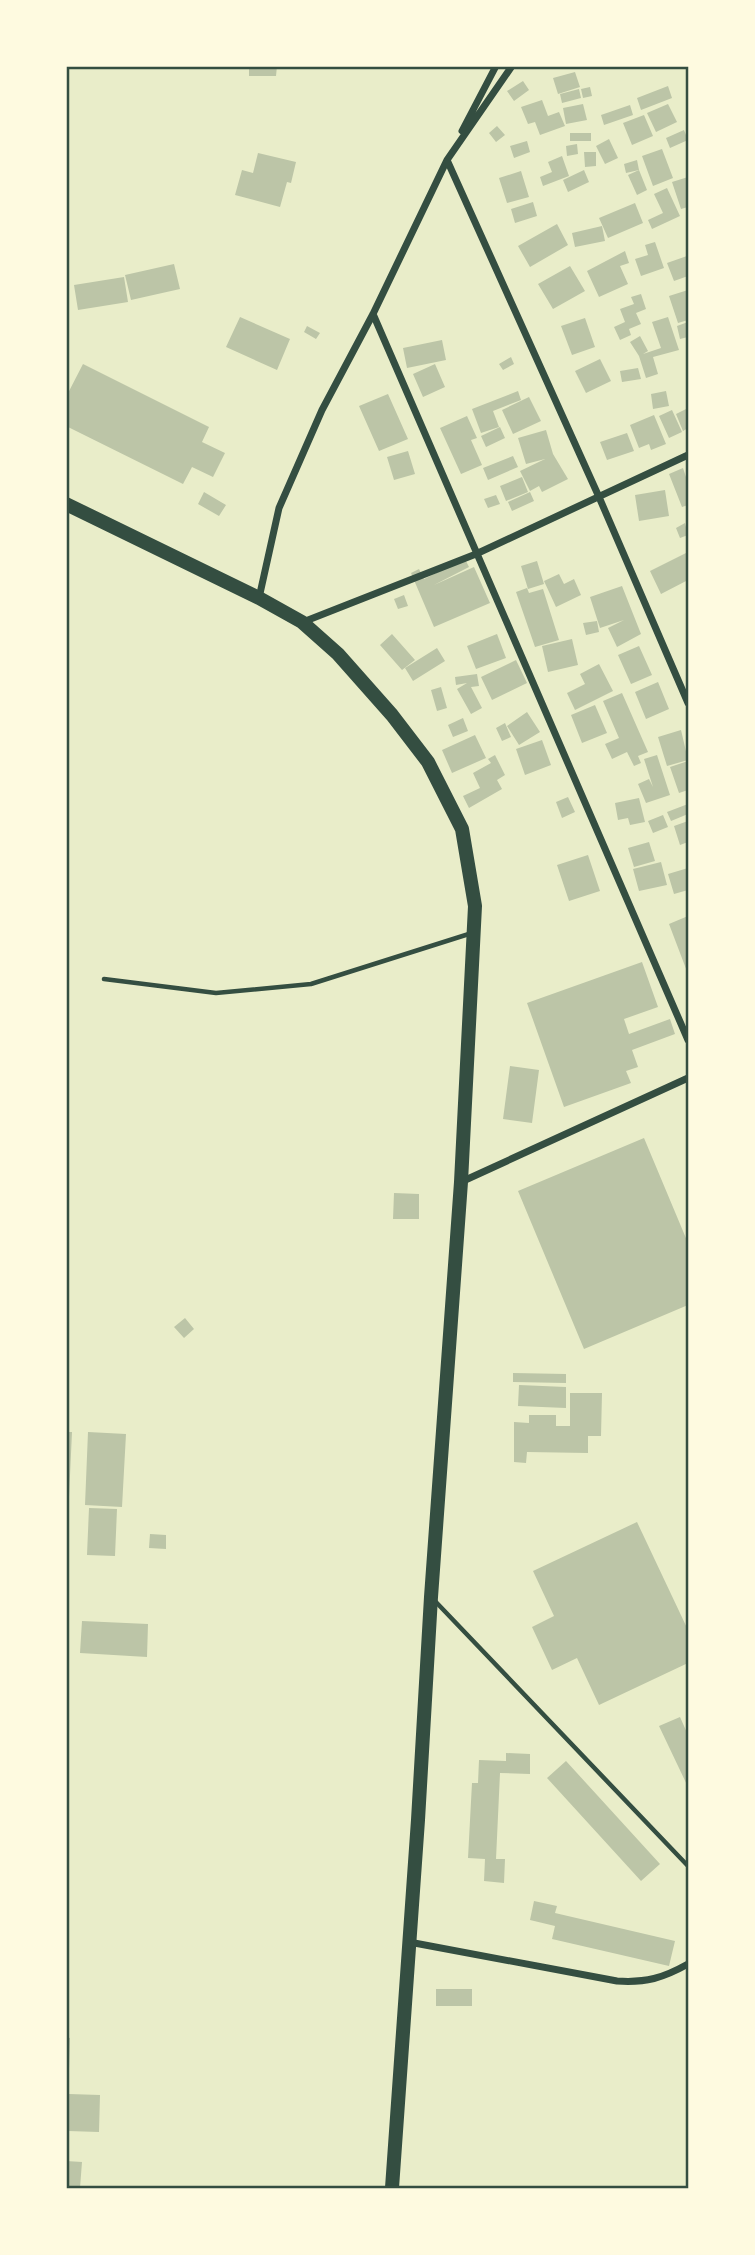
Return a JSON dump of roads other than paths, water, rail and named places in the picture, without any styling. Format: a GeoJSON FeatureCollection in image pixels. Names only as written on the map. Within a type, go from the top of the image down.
{"type":"FeatureCollection","features":[{"type":"Feature","properties":{"kind":"main road"},"geometry":{"type":"LineString","coordinates":[[66,504],[259,598],[302,622],[338,654],[392,715],[428,762],[462,829],[475,906],[461,1182],[430,1597],[418,1820],[392,2189]]}},
{"type":"Feature","properties":{"kind":"street"},"geometry":{"type":"LineString","coordinates":[[259,598],[279,508],[322,410],[373,314],[447,160],[496,66]]}},
{"type":"Feature","properties":{"kind":"street"},"geometry":{"type":"LineString","coordinates":[[447,160],[512,66]]}},
{"type":"Feature","properties":{"kind":"street"},"geometry":{"type":"LineString","coordinates":[[447,160],[599,497],[688,703]]}},
{"type":"Feature","properties":{"kind":"street"},"geometry":{"type":"LineString","coordinates":[[373,314],[688,1040]]}},
{"type":"Feature","properties":{"kind":"street"},"geometry":{"type":"LineString","coordinates":[[302,622],[476,554],[688,456]]}},
{"type":"Feature","properties":{"kind":"street"},"geometry":{"type":"LineString","coordinates":[[461,1182],[688,1078]]}},
{"type":"Feature","properties":{"kind":"street"},"geometry":{"type":"LineString","coordinates":[[408,1941],[639,1983],[660,1978],[688,1964]]}},
{"type":"Feature","properties":{"kind":"lane"},"geometry":{"type":"LineString","coordinates":[[104,979],[216,993],[311,984],[473,932]]}},
{"type":"Feature","properties":{"kind":"lane"},"geometry":{"type":"LineString","coordinates":[[430,1597],[688,1866]]}}]}
